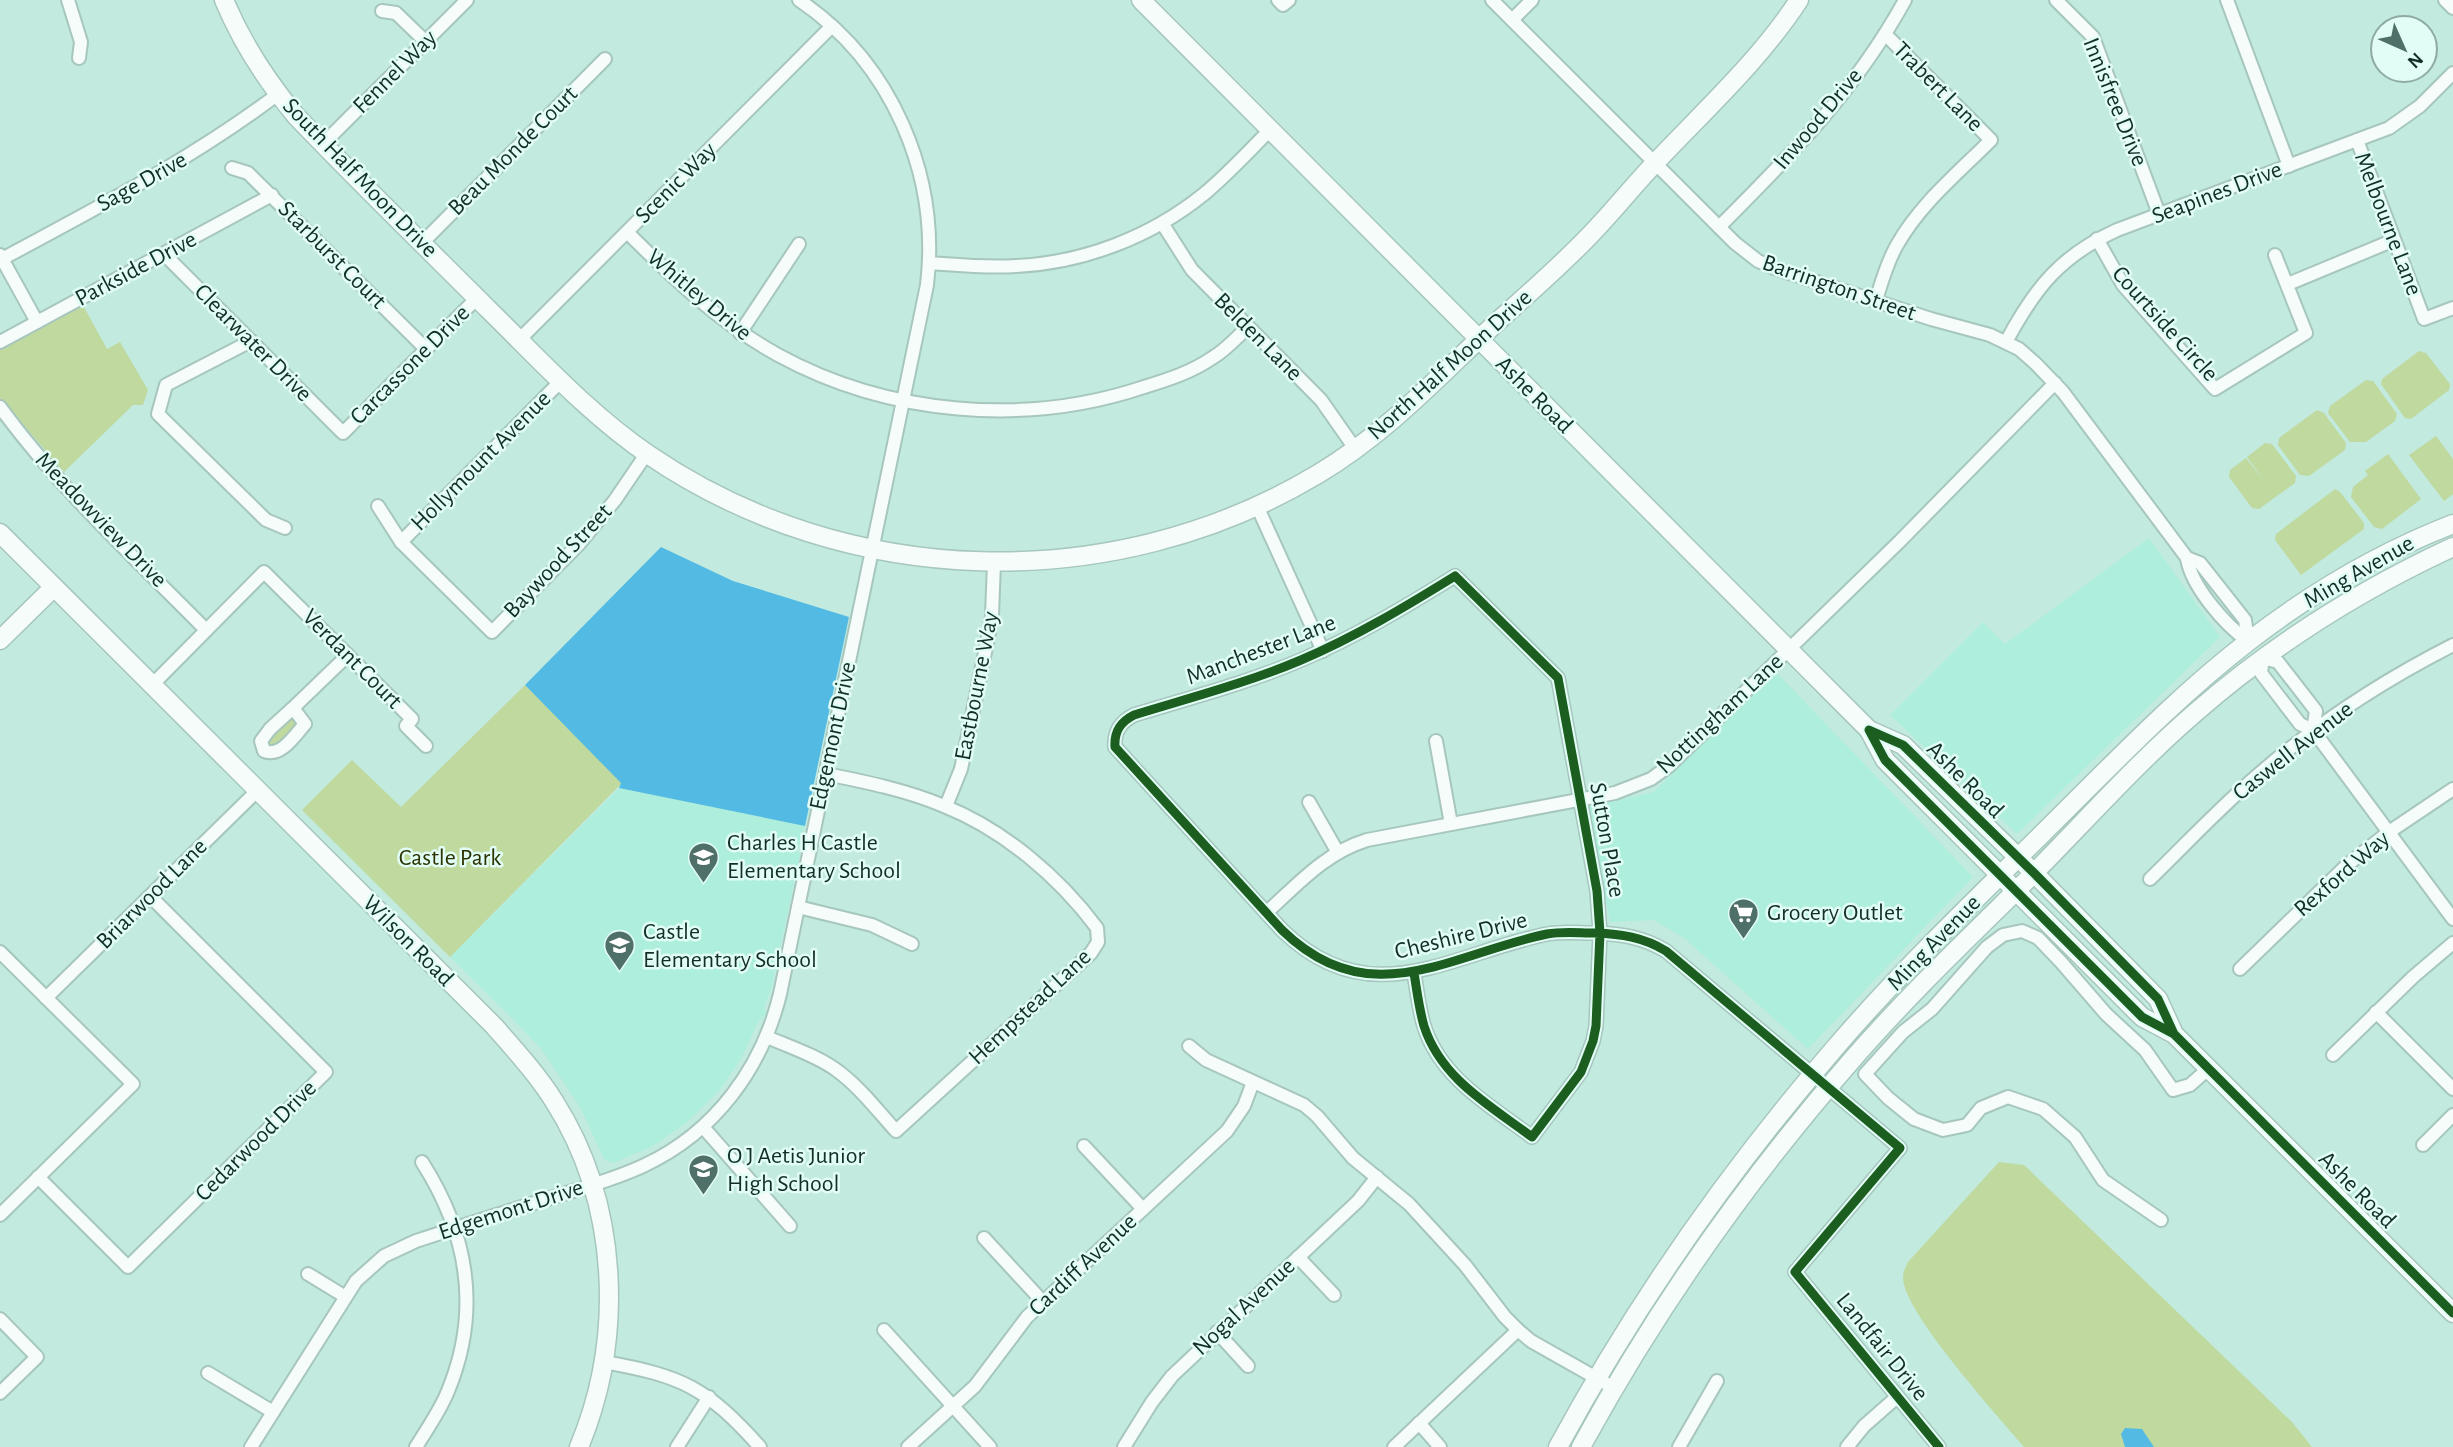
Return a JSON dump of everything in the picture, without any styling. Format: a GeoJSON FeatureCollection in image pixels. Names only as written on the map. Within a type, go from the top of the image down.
{"type":"FeatureCollection","features":[{"type":"Feature","properties":{"kind":"street"},"geometry":{"type":"LineString","coordinates":[[68,0],[80,42],[79,58]]}},
{"type":"Feature","properties":{"kind":"street","name":"South Half Moon Drive"},"geometry":{"type":"LineString","coordinates":[[224,0],[245,45],[278,94],[323,144],[519,340]]}},
{"type":"Feature","properties":{"kind":"street","name":"Fennel Way"},"geometry":{"type":"LineString","coordinates":[[323,144],[467,0]]}},
{"type":"Feature","properties":{"kind":"street","name":"Edgemont Drive"},"geometry":{"type":"LineString","coordinates":[[251,1447],[344,1296],[362,1274],[384,1256],[401,1247],[646,1165],[683,1143],[703,1127],[735,1093],[766,1037],[780,994],[930,263],[926,200],[918,162],[897,112],[876,77],[851,45],[799,0]]}},
{"type":"Feature","properties":{"kind":"street","name":"Ashe Road"},"geometry":{"type":"LineString","coordinates":[[1141,0],[1869,730],[1885,760],[2142,1017],[2174,1034],[2453,1313]]}},
{"type":"Feature","properties":{"kind":"street","name":"Barrington Street"},"geometry":{"type":"LineString","coordinates":[[1492,0],[1745,252],[1774,268],[1931,319],[1990,335],[2006,342],[2035,363],[2055,383],[2187,558],[2200,563],[2245,620],[2248,641]]}},
{"type":"Feature","properties":{"kind":"street"},"geometry":{"type":"LineString","coordinates":[[1512,20],[1532,0]]}},
{"type":"Feature","properties":{"kind":"street","name":"North Half Moon Drive"},"geometry":{"type":"LineString","coordinates":[[519,340],[613,428],[647,453],[705,489],[804,531],[872,550],[918,558],[993,563],[1049,561],[1134,548],[1197,530],[1257,506],[1320,473],[1356,450],[1398,417],[1590,236],[1655,163],[1730,88],[1778,31],[1799,0]]}},
{"type":"Feature","properties":{"kind":"street","name":"Inwood Drive"},"geometry":{"type":"LineString","coordinates":[[1719,227],[1820,124],[1885,34],[1905,0]]}},
{"type":"Feature","properties":{"kind":"street","name":"Innisfree Drive"},"geometry":{"type":"LineString","coordinates":[[2056,0],[2093,37],[2159,214]]}},
{"type":"Feature","properties":{"kind":"street"},"geometry":{"type":"LineString","coordinates":[[2227,0],[2289,166]]}},
{"type":"Feature","properties":{"kind":"street"},"geometry":{"type":"LineString","coordinates":[[2445,0],[2453,8]]}},
{"type":"Feature","properties":{"kind":"street"},"geometry":{"type":"LineString","coordinates":[[382,11],[396,13],[426,41]]}},
{"type":"Feature","properties":{"kind":"street","name":"Scenic Way"},"geometry":{"type":"LineString","coordinates":[[519,340],[832,26]]}},
{"type":"Feature","properties":{"kind":"street","name":"Trabert Lane"},"geometry":{"type":"LineString","coordinates":[[1876,300],[1887,266],[1908,227],[1991,140],[1885,34]]}},
{"type":"Feature","properties":{"kind":"street","name":"Beau Monde Court"},"geometry":{"type":"LineString","coordinates":[[422,243],[605,59]]}},
{"type":"Feature","properties":{"kind":"street","name":"Seapines Drive"},"geometry":{"type":"LineString","coordinates":[[2006,342],[2025,307],[2049,276],[2066,260],[2097,240],[2389,128],[2406,118],[2453,73]]}},
{"type":"Feature","properties":{"kind":"street","name":"Sage Drive"},"geometry":{"type":"LineString","coordinates":[[1,258],[211,143],[278,94]]}},
{"type":"Feature","properties":{"kind":"street"},"geometry":{"type":"LineString","coordinates":[[930,263],[989,267],[1045,264],[1100,251],[1162,223],[1203,195],[1269,131]]}},
{"type":"Feature","properties":{"kind":"street","name":"Melbourne Lane"},"geometry":{"type":"LineString","coordinates":[[2357,140],[2424,319],[2453,308]]}},
{"type":"Feature","properties":{"kind":"street","name":"Starburst Court"},"geometry":{"type":"LineString","coordinates":[[232,168],[248,173],[272,195],[426,349]]}},
{"type":"Feature","properties":{"kind":"street","name":"Parkside Drive"},"geometry":{"type":"LineString","coordinates":[[0,342],[272,195]]}},
{"type":"Feature","properties":{"kind":"street","name":"Belden Lane"},"geometry":{"type":"LineString","coordinates":[[1162,223],[1192,270],[1321,400],[1356,450]]}},
{"type":"Feature","properties":{"kind":"street","name":"Whitley Drive"},"geometry":{"type":"LineString","coordinates":[[626,232],[688,293],[740,332],[810,371],[872,393],[938,407],[1003,411],[1068,406],[1100,400],[1193,369],[1224,350],[1248,327]]}},
{"type":"Feature","properties":{"kind":"street","name":"Courtside Circle"},"geometry":{"type":"LineString","coordinates":[[2097,240],[2123,285],[2215,389],[2306,333],[2275,256]]}},
{"type":"Feature","properties":{"kind":"street"},"geometry":{"type":"LineString","coordinates":[[2288,284],[2394,240]]}},
{"type":"Feature","properties":{"kind":"street"},"geometry":{"type":"LineString","coordinates":[[740,332],[799,244]]}},
{"type":"Feature","properties":{"kind":"street","name":"Clearwater Drive"},"geometry":{"type":"LineString","coordinates":[[164,254],[343,433]]}},
{"type":"Feature","properties":{"kind":"street"},"geometry":{"type":"LineString","coordinates":[[1,258],[37,322]]}},
{"type":"Feature","properties":{"kind":"street","name":"Carcassone Drive"},"geometry":{"type":"LineString","coordinates":[[343,433],[477,298]]}},
{"type":"Feature","properties":{"kind":"street"},"geometry":{"type":"LineString","coordinates":[[251,341],[166,385],[158,414],[266,520],[285,528]]}},
{"type":"Feature","properties":{"kind":"street","name":"Hollymount Avenue"},"geometry":{"type":"LineString","coordinates":[[401,542],[561,381]]}},
{"type":"Feature","properties":{"kind":"street","name":"Nottingham Lane"},"geometry":{"type":"LineString","coordinates":[[1266,913],[1325,859],[1337,851],[1367,840],[1580,800],[1633,787],[1669,766],[1900,541],[2055,383]]}},
{"type":"Feature","properties":{"kind":"street","name":"Meadowview Drive"},"geometry":{"type":"LineString","coordinates":[[0,407],[46,466],[79,502],[206,629]]}},
{"type":"Feature","properties":{"kind":"street","name":"Baywood Street"},"geometry":{"type":"LineString","coordinates":[[401,542],[492,632],[598,523],[647,453]]}},
{"type":"Feature","properties":{"kind":"street"},"geometry":{"type":"LineString","coordinates":[[378,506],[401,542]]}},
{"type":"Feature","properties":{"kind":"street"},"geometry":{"type":"LineString","coordinates":[[1257,506],[1323,650]]}},
{"type":"Feature","properties":{"kind":"street","name":"Ming Avenue"},"geometry":{"type":"LineString","coordinates":[[1558,1447],[1646,1299],[1717,1194],[1811,1075],[1887,990],[2153,723],[2248,641],[2315,596],[2391,552],[2453,524]]}},
{"type":"Feature","properties":{"kind":"street","name":"Wilson Road"},"geometry":{"type":"LineString","coordinates":[[0,533],[494,1026],[535,1073],[568,1124],[592,1184],[600,1216],[608,1268],[610,1307],[604,1362],[596,1400],[579,1447]]}},
{"type":"Feature","properties":{"kind":"street","name":"Ming Avenue"},"geometry":{"type":"LineString","coordinates":[[1581,1447],[1662,1312],[1733,1208],[1828,1088],[1903,1003],[2195,713],[2263,658],[2346,602],[2453,547]]}},
{"type":"Feature","properties":{"kind":"street","name":"Eastbourne Way"},"geometry":{"type":"LineString","coordinates":[[946,806],[961,769],[989,633],[993,563]]}},
{"type":"Feature","properties":{"kind":"street","name":"Verdant Court"},"geometry":{"type":"LineString","coordinates":[[206,629],[264,572],[412,719],[406,726],[426,746]]}},
{"type":"Feature","properties":{"kind":"street","name":"Manchester Lane"},"geometry":{"type":"LineString","coordinates":[[1116,733],[1126,719],[1133,715],[1260,676],[1323,650],[1399,611],[1455,576]]}},
{"type":"Feature","properties":{"kind":"street","name":"Sutton Place"},"geometry":{"type":"LineString","coordinates":[[1414,973],[1424,1027],[1441,1060],[1466,1088],[1532,1137],[1580,1072],[1593,1041],[1600,933],[1597,891],[1558,678],[1455,576]]}},
{"type":"Feature","properties":{"kind":"street"},"geometry":{"type":"LineString","coordinates":[[0,639],[54,587]]}},
{"type":"Feature","properties":{"kind":"street"},"geometry":{"type":"LineString","coordinates":[[2315,596],[2270,636],[2261,673],[2300,724],[2313,730],[2453,919]]}},
{"type":"Feature","properties":{"kind":"street"},"geometry":{"type":"LineString","coordinates":[[152,685],[206,629]]}},
{"type":"Feature","properties":{"kind":"street"},"geometry":{"type":"LineString","coordinates":[[2195,713],[2245,657],[2248,641]]}},
{"type":"Feature","properties":{"kind":"street","name":"Caswell Avenue"},"geometry":{"type":"LineString","coordinates":[[2150,879],[2229,800],[2313,730],[2388,680],[2453,645]]}},
{"type":"Feature","properties":{"kind":"street"},"geometry":{"type":"LineString","coordinates":[[293,708],[348,655]]}},
{"type":"Feature","properties":{"kind":"street"},"geometry":{"type":"LineString","coordinates":[[2263,658],[2278,662],[2316,711],[2313,730]]}},
{"type":"Feature","properties":{"kind":"street","name":"Ashe Road"},"geometry":{"type":"LineString","coordinates":[[1869,730],[1903,745],[2034,873],[2158,999],[2174,1034]]}},
{"type":"Feature","properties":{"kind":"street","name":"Cheshire Drive"},"geometry":{"type":"LineString","coordinates":[[1116,733],[1115,747],[1119,753],[1266,913],[1303,948],[1335,965],[1375,974],[1414,973],[1549,934],[1600,933],[1641,938],[1666,951],[1900,1148],[1795,1272]]}},
{"type":"Feature","properties":{"kind":"street"},"geometry":{"type":"LineString","coordinates":[[1436,741],[1451,824]]}},
{"type":"Feature","properties":{"kind":"street","name":"Hempstead Lane"},"geometry":{"type":"LineString","coordinates":[[766,1037],[817,1058],[835,1069],[850,1081],[896,1131],[1095,948],[1099,936],[1097,928],[1050,877],[1007,841],[946,806],[894,789],[826,774]]}},
{"type":"Feature","properties":{"kind":"street","name":"Rexford Way"},"geometry":{"type":"LineString","coordinates":[[2240,969],[2317,892],[2389,832],[2453,789]]}},
{"type":"Feature","properties":{"kind":"street","name":"Briarwood Lane"},"geometry":{"type":"LineString","coordinates":[[46,998],[258,790]]}},
{"type":"Feature","properties":{"kind":"street"},"geometry":{"type":"LineString","coordinates":[[1309,802],[1337,851]]}},
{"type":"Feature","properties":{"kind":"street","name":"Cedarwood Drive"},"geometry":{"type":"LineString","coordinates":[[38,1177],[128,1267],[326,1072],[150,896]]}},
{"type":"Feature","properties":{"kind":"street"},"geometry":{"type":"LineString","coordinates":[[798,907],[872,925],[912,944]]}},
{"type":"Feature","properties":{"kind":"street"},"geometry":{"type":"LineString","coordinates":[[2161,1220],[2103,1180],[2076,1137],[2043,1109],[2008,1097],[1981,1108],[1966,1125],[1943,1130],[1914,1119],[1888,1098],[1865,1074],[1903,1032],[1941,1000],[1987,947],[2003,935],[2022,931],[2038,938],[2061,962],[2106,1014],[2145,1051],[2173,1090],[2190,1085],[2208,1069]]}},
{"type":"Feature","properties":{"kind":"street"},"geometry":{"type":"LineString","coordinates":[[2333,1055],[2413,977],[2453,943]]}},
{"type":"Feature","properties":{"kind":"street"},"geometry":{"type":"LineString","coordinates":[[0,952],[132,1084],[0,1215]]}},
{"type":"Feature","properties":{"kind":"street"},"geometry":{"type":"LineString","coordinates":[[2376,1012],[2453,1089]]}},
{"type":"Feature","properties":{"kind":"street"},"geometry":{"type":"LineString","coordinates":[[1189,1046],[1206,1060],[1304,1105],[1353,1158],[1409,1205],[1465,1265],[1518,1330],[1531,1341],[1614,1388]]}},
{"type":"Feature","properties":{"kind":"street","name":"Cardiff Avenue"},"geometry":{"type":"LineString","coordinates":[[908,1447],[975,1386],[1018,1326],[1227,1130],[1240,1113],[1253,1082]]}},
{"type":"Feature","properties":{"kind":"street"},"geometry":{"type":"LineString","coordinates":[[2423,1145],[2453,1115]]}},
{"type":"Feature","properties":{"kind":"street"},"geometry":{"type":"LineString","coordinates":[[703,1127],[790,1226]]}},
{"type":"Feature","properties":{"kind":"street"},"geometry":{"type":"LineString","coordinates":[[1084,1146],[1143,1209]]}},
{"type":"Feature","properties":{"kind":"street"},"geometry":{"type":"LineString","coordinates":[[416,1447],[447,1393],[462,1347],[467,1304],[466,1280],[456,1228],[437,1186],[422,1162]]}},
{"type":"Feature","properties":{"kind":"street","name":"Nogal Avenue"},"geometry":{"type":"LineString","coordinates":[[1124,1447],[1172,1376],[1358,1201],[1377,1177]]}},
{"type":"Feature","properties":{"kind":"street"},"geometry":{"type":"LineString","coordinates":[[984,1238],[1043,1302]]}},
{"type":"Feature","properties":{"kind":"street"},"geometry":{"type":"LineString","coordinates":[[1298,1257],[1334,1295]]}},
{"type":"Feature","properties":{"kind":"street","name":"Landfair Drive"},"geometry":{"type":"LineString","coordinates":[[1795,1272],[1939,1447]]}},
{"type":"Feature","properties":{"kind":"street"},"geometry":{"type":"LineString","coordinates":[[308,1274],[344,1296]]}},
{"type":"Feature","properties":{"kind":"street"},"geometry":{"type":"LineString","coordinates":[[0,1319],[37,1357],[0,1393]]}},
{"type":"Feature","properties":{"kind":"street"},"geometry":{"type":"LineString","coordinates":[[884,1330],[990,1447]]}},
{"type":"Feature","properties":{"kind":"street"},"geometry":{"type":"LineString","coordinates":[[1394,1447],[1518,1330]]}},
{"type":"Feature","properties":{"kind":"street"},"geometry":{"type":"LineString","coordinates":[[1217,1332],[1248,1366]]}},
{"type":"Feature","properties":{"kind":"street"},"geometry":{"type":"LineString","coordinates":[[604,1362],[649,1370],[670,1377],[709,1397],[733,1417],[760,1447]]}},
{"type":"Feature","properties":{"kind":"street"},"geometry":{"type":"LineString","coordinates":[[208,1373],[273,1412]]}},
{"type":"Feature","properties":{"kind":"street"},"geometry":{"type":"LineString","coordinates":[[1679,1447],[1717,1381]]}},
{"type":"Feature","properties":{"kind":"street"},"geometry":{"type":"LineString","coordinates":[[677,1447],[709,1397]]}},
{"type":"Feature","properties":{"kind":"street"},"geometry":{"type":"LineString","coordinates":[[1847,1447],[1864,1426],[1897,1397]]}},
{"type":"Feature","properties":{"kind":"street"},"geometry":{"type":"LineString","coordinates":[[1419,1423],[1440,1447]]}},
{"type":"Feature","properties":{"kind":"shaded area"},"geometry":{"type":"Polygon","coordinates":[[[2149,538],[2220,637],[2017,834],[1890,715],[1983,622],[2005,644],[2149,538]]]}},
{"type":"Feature","properties":{"kind":"shaded area"},"geometry":{"type":"Polygon","coordinates":[[[1774,670],[1973,877],[1808,1049],[1684,938],[1654,920],[1610,922],[1589,807],[1654,792],[1774,670]]]}},
{"type":"Feature","properties":{"kind":"shaded area","name":"Castle Elementary School"},"geometry":{"type":"Polygon","coordinates":[[[619,788],[805,826],[797,851],[800,854],[771,989],[764,1008],[766,1013],[758,1022],[741,1059],[718,1092],[686,1123],[653,1146],[613,1163],[604,1159],[580,1107],[542,1050],[450,957],[619,788]]]}},
{"type":"Feature","properties":{"kind":"green space"},"geometry":{"type":"Polygon","coordinates":[[[77,301],[80,308],[84,307],[107,349],[120,342],[148,390],[143,405],[133,405],[64,472],[0,398],[0,342],[77,301]]]}},
{"type":"Feature","properties":{"kind":"green space"},"geometry":{"type":"Polygon","coordinates":[[[2419,351],[2426,353],[2450,384],[2449,390],[2411,419],[2405,418],[2381,384],[2382,379],[2419,351]]]}},
{"type":"Feature","properties":{"kind":"green space"},"geometry":{"type":"Polygon","coordinates":[[[2366,380],[2373,381],[2397,414],[2395,421],[2366,442],[2350,442],[2328,413],[2330,406],[2366,380]]]}},
{"type":"Feature","properties":{"kind":"green space"},"geometry":{"type":"Polygon","coordinates":[[[2317,410],[2324,413],[2346,443],[2345,450],[2309,476],[2300,475],[2278,445],[2279,438],[2317,410]]]}},
{"type":"Feature","properties":{"kind":"green space"},"geometry":{"type":"Polygon","coordinates":[[[2436,436],[2453,459],[2453,494],[2444,501],[2409,455],[2436,436]]]}},
{"type":"Feature","properties":{"kind":"green space"},"geometry":{"type":"Polygon","coordinates":[[[2265,443],[2272,444],[2296,476],[2295,483],[2259,509],[2252,508],[2229,477],[2230,470],[2246,458],[2264,481],[2247,457],[2265,443]]]}},
{"type":"Feature","properties":{"kind":"green space"},"geometry":{"type":"Polygon","coordinates":[[[2388,454],[2421,499],[2382,529],[2374,527],[2351,497],[2353,487],[2368,475],[2365,471],[2388,454]]]}},
{"type":"Feature","properties":{"kind":"green space"},"geometry":{"type":"Polygon","coordinates":[[[2335,489],[2364,523],[2364,529],[2301,575],[2275,540],[2276,534],[2335,489]]]}},
{"type":"Feature","properties":{"kind":"green space","name":"Castle Park"},"geometry":{"type":"Polygon","coordinates":[[[525,685],[622,783],[450,957],[302,810],[352,760],[401,807],[525,685]]]}},
{"type":"Feature","properties":{"kind":"green space"},"geometry":{"type":"Polygon","coordinates":[[[289,718],[295,720],[297,726],[273,753],[263,741],[289,718]]]}},
{"type":"Feature","properties":{"kind":"green space"},"geometry":{"type":"Polygon","coordinates":[[[1999,1162],[2024,1165],[2292,1422],[2312,1447],[2024,1447],[1934,1338],[1907,1293],[1903,1277],[1908,1262],[1999,1162]]]}},
{"type":"Feature","properties":{"kind":"water"},"geometry":{"type":"Polygon","coordinates":[[[661,547],[733,581],[849,617],[805,826],[619,788],[621,783],[525,685],[661,547]]]}},
{"type":"Feature","properties":{"kind":"water"},"geometry":{"type":"Polygon","coordinates":[[[2125,1428],[2142,1429],[2154,1447],[2125,1447],[2121,1434],[2125,1428]]]}},
{"type":"Feature","properties":{"kind":"cycle path"},"geometry":{"type":"LineString","coordinates":[[1414,973],[1424,1026],[1442,1061],[1469,1090],[1532,1137],[1581,1072],[1593,1041],[1596,1026],[1600,933],[1597,891],[1558,678],[1455,576],[1399,610],[1301,660],[1239,683],[1134,715],[1119,728],[1115,747],[1282,930],[1315,956],[1347,970],[1379,974],[1411,972],[1553,933],[1571,932],[1595,933],[1605,933],[1640,939],[1666,951],[1900,1148],[1795,1272],[1939,1447]]}},
{"type":"Feature","properties":{"kind":"cycle path"},"geometry":{"type":"LineString","coordinates":[[2174,1034],[2158,999],[2034,873],[1903,745],[1869,730],[1885,760],[2142,1017],[2174,1034],[2453,1313]]}},
{"type":"Feature","properties":{"kind":"place","name":"Charles H Castle Elementary School"},"geometry":{"type":"Point","coordinates":[704,884]}},
{"type":"Feature","properties":{"kind":"place","name":"Grocery Outlet"},"geometry":{"type":"Point","coordinates":[1744,940]}},
{"type":"Feature","properties":{"kind":"place","name":"Castle Elementary School"},"geometry":{"type":"Point","coordinates":[620,973]}},
{"type":"Feature","properties":{"kind":"place","name":"O J Aetis Junior High School"},"geometry":{"type":"Point","coordinates":[704,1197]}}]}
